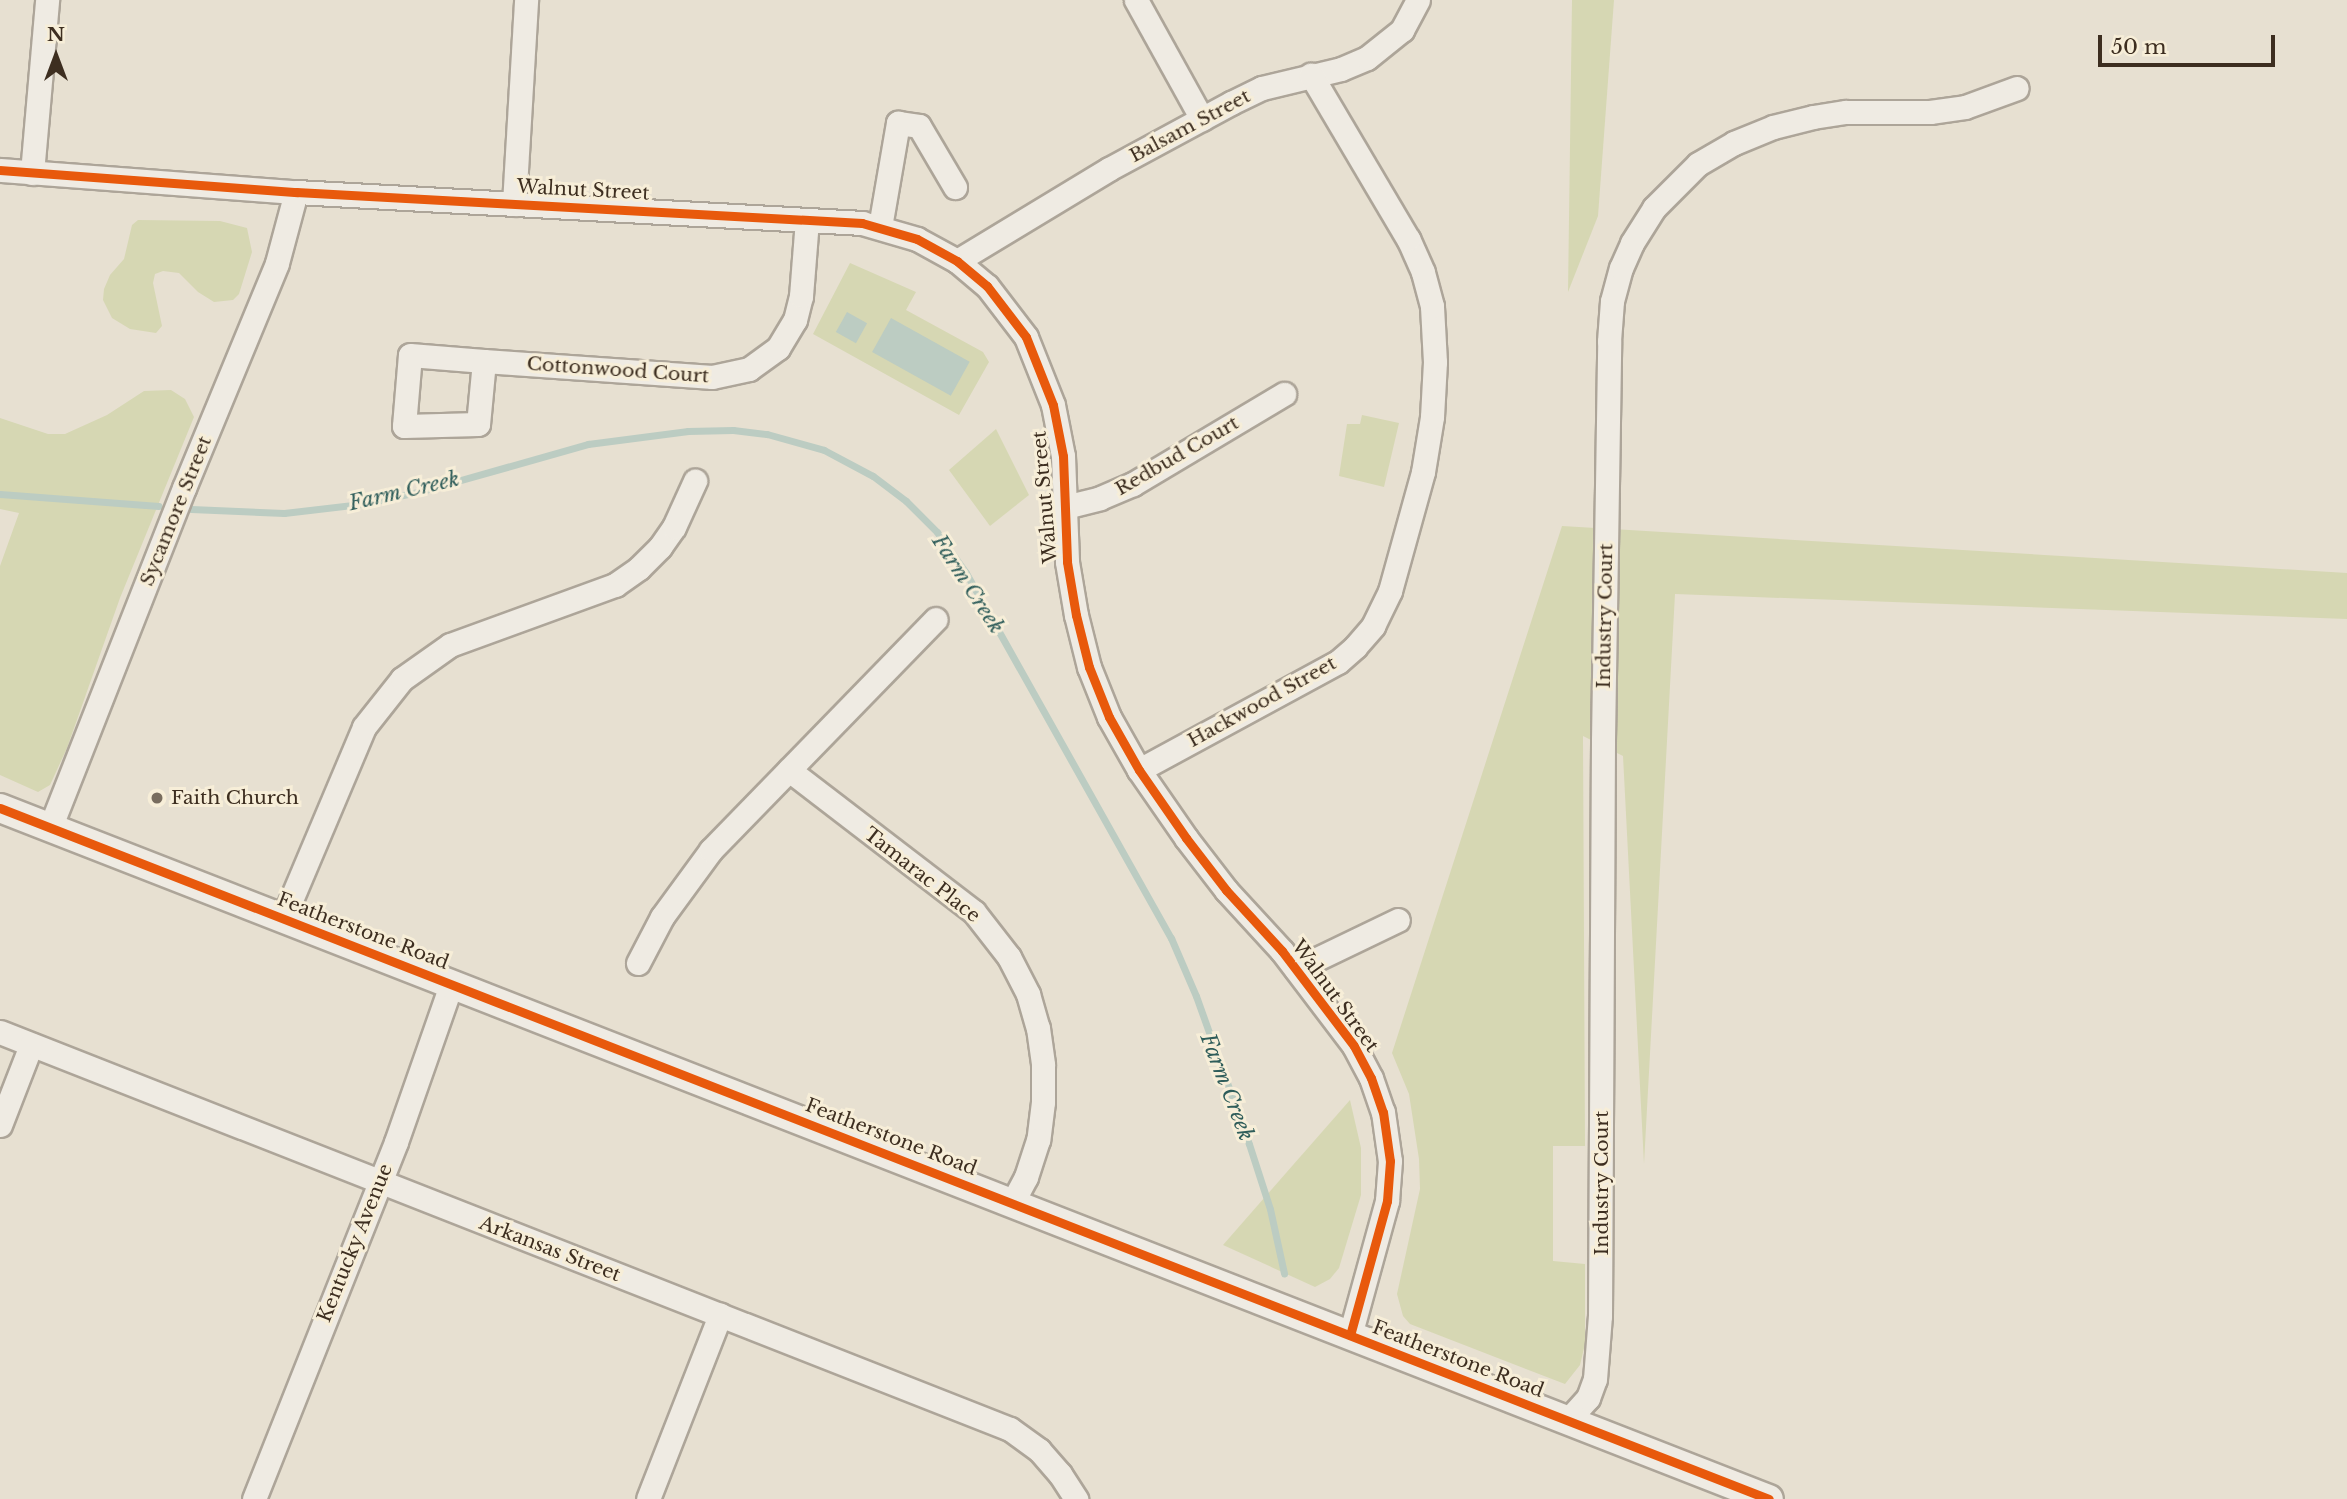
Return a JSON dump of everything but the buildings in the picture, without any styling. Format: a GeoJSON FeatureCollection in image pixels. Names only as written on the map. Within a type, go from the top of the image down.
{"type":"FeatureCollection","features":[{"type":"Feature","properties":{"kind":"street"},"geometry":{"type":"LineString","coordinates":[[32,173],[47,0]]}},
{"type":"Feature","properties":{"kind":"street"},"geometry":{"type":"LineString","coordinates":[[514,204],[526,0]]}},
{"type":"Feature","properties":{"kind":"street"},"geometry":{"type":"LineString","coordinates":[[1136,0],[1202,119]]}},
{"type":"Feature","properties":{"kind":"street","name":"Balsam Street"},"geometry":{"type":"LineString","coordinates":[[957,261],[1109,169],[1262,88],[1341,69],[1367,58],[1402,30],[1418,0]]}},
{"type":"Feature","properties":{"kind":"street","name":"Hackwood Street"},"geometry":{"type":"LineString","coordinates":[[1139,769],[1338,662],[1355,647],[1373,626],[1390,591],[1423,472],[1432,417],[1435,362],[1432,306],[1423,272],[1408,239],[1311,75]]}},
{"type":"Feature","properties":{"kind":"street","name":"Industry Court"},"geometry":{"type":"LineString","coordinates":[[1568,1420],[1588,1398],[1595,1379],[1600,1316],[1603,754],[1609,341],[1612,301],[1621,268],[1632,243],[1661,199],[1698,164],[1734,144],[1773,127],[1813,117],[1846,112],[1930,112],[1965,107],[2017,88]]}},
{"type":"Feature","properties":{"kind":"street"},"geometry":{"type":"LineString","coordinates":[[880,227],[898,123],[919,126],[955,187]]}},
{"type":"Feature","properties":{"kind":"street","name":"Walnut Street"},"geometry":{"type":"LineString","coordinates":[[0,170],[296,192],[807,220],[880,227],[917,239],[957,261],[987,286],[1006,307],[1039,364],[1053,405],[1063,456],[1067,562],[1076,615],[1089,667],[1109,717],[1139,769],[1218,879],[1296,969],[1354,1046],[1371,1078],[1387,1130],[1390,1182],[1385,1217],[1350,1335]]}},
{"type":"Feature","properties":{"kind":"street","name":"Sycamore Street"},"geometry":{"type":"LineString","coordinates":[[50,828],[184,488],[277,263],[296,192]]}},
{"type":"Feature","properties":{"kind":"street","name":"Cottonwood Court"},"geometry":{"type":"LineString","coordinates":[[484,360],[712,377],[750,369],[778,348],[795,320],[802,286],[807,220]]}},
{"type":"Feature","properties":{"kind":"street","name":"Redbud Court"},"geometry":{"type":"LineString","coordinates":[[1065,507],[1100,498],[1133,484],[1284,394]]}},
{"type":"Feature","properties":{"kind":"street"},"geometry":{"type":"LineString","coordinates":[[283,919],[364,727],[402,679],[450,645],[615,585],[639,568],[660,547],[674,527],[695,481]]}},
{"type":"Feature","properties":{"kind":"street"},"geometry":{"type":"LineString","coordinates":[[638,963],[663,917],[711,850],[936,619]]}},
{"type":"Feature","properties":{"kind":"street","name":"Tamarac Place"},"geometry":{"type":"LineString","coordinates":[[789,770],[974,912],[1009,957],[1028,994],[1038,1028],[1044,1065],[1044,1102],[1038,1140],[1026,1177],[1012,1203]]}},
{"type":"Feature","properties":{"kind":"street","name":"Featherstone Road"},"geometry":{"type":"LineString","coordinates":[[0,808],[1769,1499]]}},
{"type":"Feature","properties":{"kind":"street"},"geometry":{"type":"LineString","coordinates":[[1296,969],[1398,920]]}},
{"type":"Feature","properties":{"kind":"street","name":"Kentucky Avenue"},"geometry":{"type":"LineString","coordinates":[[254,1499],[379,1183],[451,985]]}},
{"type":"Feature","properties":{"kind":"street","name":"Arkansas Street"},"geometry":{"type":"LineString","coordinates":[[0,1032],[1010,1429],[1045,1456],[1076,1499]]}},
{"type":"Feature","properties":{"kind":"street"},"geometry":{"type":"LineString","coordinates":[[0,1125],[31,1045]]}},
{"type":"Feature","properties":{"kind":"street"},"geometry":{"type":"LineString","coordinates":[[648,1499],[720,1315]]}},
{"type":"Feature","properties":{"kind":"green space"},"geometry":{"type":"Polygon","coordinates":[[[1572,0],[1614,0],[1598,216],[1568,292],[1572,0]]]}},
{"type":"Feature","properties":{"kind":"green space"},"geometry":{"type":"Polygon","coordinates":[[[138,220],[220,221],[247,228],[252,252],[239,294],[233,300],[214,302],[198,292],[179,273],[163,271],[155,274],[153,283],[162,326],[156,333],[130,329],[112,318],[103,300],[104,289],[110,275],[124,259],[132,225],[138,220]]]}},
{"type":"Feature","properties":{"kind":"green space"},"geometry":{"type":"Polygon","coordinates":[[[850,263],[916,292],[906,310],[983,352],[989,362],[959,415],[813,334],[850,263]]]}},
{"type":"Feature","properties":{"kind":"green space"},"geometry":{"type":"Polygon","coordinates":[[[171,390],[185,399],[194,417],[120,598],[67,748],[50,785],[38,792],[0,775],[0,566],[19,513],[0,509],[0,418],[48,434],[65,434],[107,415],[144,391],[171,390]]]}},
{"type":"Feature","properties":{"kind":"green space"},"geometry":{"type":"Polygon","coordinates":[[[1362,415],[1399,423],[1384,487],[1339,476],[1347,424],[1360,424],[1362,415]]]}},
{"type":"Feature","properties":{"kind":"green space"},"geometry":{"type":"Polygon","coordinates":[[[996,429],[1029,495],[990,526],[949,470],[996,429]]]}},
{"type":"Feature","properties":{"kind":"green space"},"geometry":{"type":"Polygon","coordinates":[[[1562,526],[2347,573],[2347,619],[1675,594],[1644,1164],[1623,756],[1583,736],[1585,1146],[1553,1146],[1553,1261],[1585,1264],[1585,1344],[1580,1365],[1565,1384],[1410,1324],[1403,1316],[1397,1294],[1420,1189],[1419,1159],[1409,1094],[1392,1053],[1562,526]]]}},
{"type":"Feature","properties":{"kind":"green space"},"geometry":{"type":"Polygon","coordinates":[[[1350,1100],[1361,1148],[1361,1195],[1339,1268],[1330,1279],[1315,1287],[1223,1245],[1350,1100]]]}},
{"type":"Feature","properties":{"kind":"shaded area"},"geometry":{"type":"Polygon","coordinates":[[[847,312],[867,323],[856,343],[836,332],[847,312]]]}},
{"type":"Feature","properties":{"kind":"shaded area"},"geometry":{"type":"Polygon","coordinates":[[[891,318],[970,362],[951,396],[872,352],[891,318]]]}},
{"type":"Feature","properties":{"kind":"waterway","name":"Farm Creek"},"geometry":{"type":"LineString","coordinates":[[191,509],[284,513],[361,504],[422,491],[588,444],[688,431],[733,430],[767,434],[824,450],[873,476],[906,501],[937,532],[966,573],[1171,938],[1196,996],[1249,1144],[1270,1209],[1284,1273]]}},
{"type":"Feature","properties":{"kind":"waterway","name":"Farm Creek"},"geometry":{"type":"LineString","coordinates":[[0,494],[159,506]]}},
{"type":"Feature","properties":{"kind":"cycle path"},"geometry":{"type":"LineString","coordinates":[[0,170],[296,192],[862,223],[917,239],[957,261],[987,286],[1026,337],[1053,405],[1063,456],[1067,562],[1076,615],[1089,667],[1109,717],[1139,770],[1186,838],[1226,890],[1282,951],[1354,1046],[1371,1078],[1383,1112],[1390,1161],[1387,1201],[1350,1335]]}},
{"type":"Feature","properties":{"kind":"cycle path"},"geometry":{"type":"LineString","coordinates":[[0,808],[1769,1499]]}},
{"type":"Feature","properties":{"kind":"place","name":"Faith Church"},"geometry":{"type":"Point","coordinates":[157,798]}}]}
